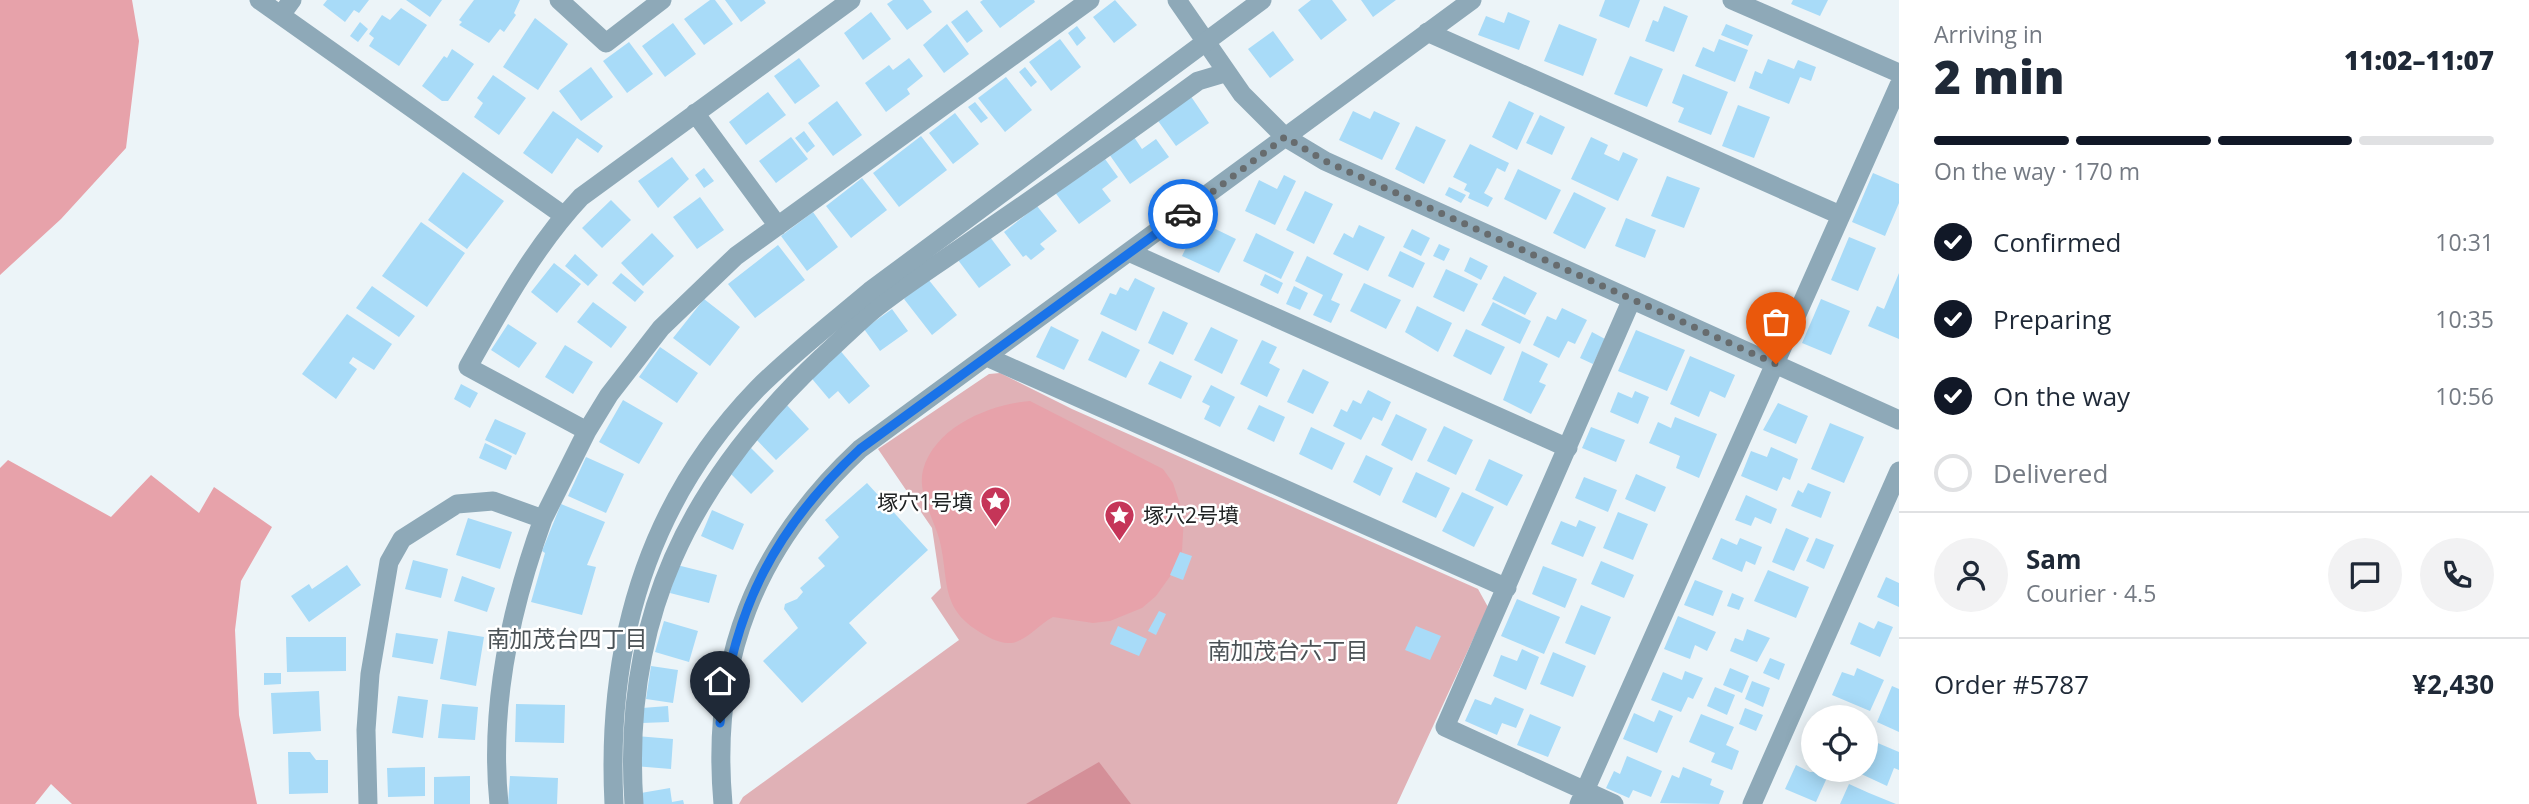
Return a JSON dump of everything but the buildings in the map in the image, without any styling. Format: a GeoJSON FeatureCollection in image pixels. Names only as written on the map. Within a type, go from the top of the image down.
{"type":"FeatureCollection","features":[{"type":"Feature","properties":{"kind":"street"},"geometry":{"type":"LineString","coordinates":[[259,0],[286,7],[563,215]]}},
{"type":"Feature","properties":{"kind":"street"},"geometry":{"type":"LineString","coordinates":[[559,0],[606,43],[663,0]]}},
{"type":"Feature","properties":{"kind":"street"},"geometry":{"type":"LineString","coordinates":[[587,430],[468,367],[499,312],[563,215],[581,197],[851,0]]}},
{"type":"Feature","properties":{"kind":"street"},"geometry":{"type":"LineString","coordinates":[[499,804],[497,744],[508,642],[516,601],[542,519],[587,430],[609,395],[661,328],[727,265],[1090,0]]}},
{"type":"Feature","properties":{"kind":"street"},"geometry":{"type":"LineString","coordinates":[[1177,0],[1225,73],[1285,137],[1325,161],[1899,420]]}},
{"type":"Feature","properties":{"kind":"street"},"geometry":{"type":"LineString","coordinates":[[614,804],[613,728],[618,681],[636,588],[674,502],[698,462],[726,424],[767,380],[870,292],[1262,0]]}},
{"type":"Feature","properties":{"kind":"street"},"geometry":{"type":"LineString","coordinates":[[723,804],[720,723],[734,644],[752,594],[782,537],[805,505],[860,449],[1131,253],[1472,0]]}},
{"type":"Feature","properties":{"kind":"street"},"geometry":{"type":"LineString","coordinates":[[1732,0],[1899,74]]}},
{"type":"Feature","properties":{"kind":"street"},"geometry":{"type":"LineString","coordinates":[[1427,32],[1840,215]]}},
{"type":"Feature","properties":{"kind":"street"},"geometry":{"type":"LineString","coordinates":[[635,804],[632,738],[635,698],[653,612],[689,525],[739,445],[769,409],[876,307],[1198,81],[1225,73]]}},
{"type":"Feature","properties":{"kind":"street"},"geometry":{"type":"LineString","coordinates":[[1582,797],[1899,85]]}},
{"type":"Feature","properties":{"kind":"street"},"geometry":{"type":"LineString","coordinates":[[695,113],[778,226]]}},
{"type":"Feature","properties":{"kind":"street"},"geometry":{"type":"LineString","coordinates":[[1131,253],[1568,448]]}},
{"type":"Feature","properties":{"kind":"street"},"geometry":{"type":"LineString","coordinates":[[1614,804],[1582,797],[1445,727],[1631,301]]}},
{"type":"Feature","properties":{"kind":"street"},"geometry":{"type":"LineString","coordinates":[[987,357],[1507,588]]}},
{"type":"Feature","properties":{"kind":"street"},"geometry":{"type":"LineString","coordinates":[[1752,804],[1899,471]]}},
{"type":"Feature","properties":{"kind":"street"},"geometry":{"type":"LineString","coordinates":[[368,804],[366,730],[370,674],[389,562],[402,539],[457,504],[493,501],[542,519]]}},
{"type":"Feature","properties":{"kind":"shaded area"},"geometry":{"type":"Polygon","coordinates":[[[0,0],[132,0],[139,41],[126,148],[61,219],[0,275],[0,0]]]}},
{"type":"Feature","properties":{"kind":"shaded area"},"geometry":{"type":"Polygon","coordinates":[[[1000,373],[1072,409],[1478,589],[1488,607],[1397,804],[739,804],[743,797],[959,640],[931,598],[941,588],[932,528],[878,449],[989,374],[1000,373]]]}},
{"type":"Feature","properties":{"kind":"shaded area"},"geometry":{"type":"Polygon","coordinates":[[[1030,401],[1163,469],[1173,483],[1184,516],[1182,551],[1176,568],[1156,596],[1142,608],[1110,621],[1093,623],[1053,617],[1026,637],[1004,643],[985,635],[966,622],[952,602],[940,542],[924,497],[922,479],[929,455],[939,441],[952,430],[982,413],[1030,401]]]}},
{"type":"Feature","properties":{"kind":"shaded area"},"geometry":{"type":"Polygon","coordinates":[[[8,460],[111,517],[151,475],[199,513],[214,487],[272,527],[241,581],[235,630],[239,715],[257,804],[72,804],[51,784],[35,804],[0,804],[0,468],[8,460]]]}},
{"type":"Feature","properties":{"kind":"shaded area"},"geometry":{"type":"Polygon","coordinates":[[[1099,762],[1131,804],[1026,804],[1099,762]]]}},
{"type":"Feature","properties":{"kind":"way so far"},"geometry":{"type":"LineString","coordinates":[[1183,214],[1285,137],[1325,161],[1776,364]]}},
{"type":"Feature","properties":{"kind":"place","name":"塚穴1号墳"},"geometry":{"type":"Point","coordinates":[996,529]}},
{"type":"Feature","properties":{"kind":"place","name":"塚穴2号墳"},"geometry":{"type":"Point","coordinates":[1120,542]}},
{"type":"Feature","properties":{"kind":"district","name":"南加茂台四丁目"},"geometry":{"type":"Point","coordinates":[567,638]}},
{"type":"Feature","properties":{"kind":"district","name":"南加茂台六丁目"},"geometry":{"type":"Point","coordinates":[1288,650]}},
{"type":"Feature","properties":{"kind":"route"},"geometry":{"type":"LineString","coordinates":[[720,723],[734,644],[763,570],[782,537],[831,475],[860,449],[1183,214]]}}]}
